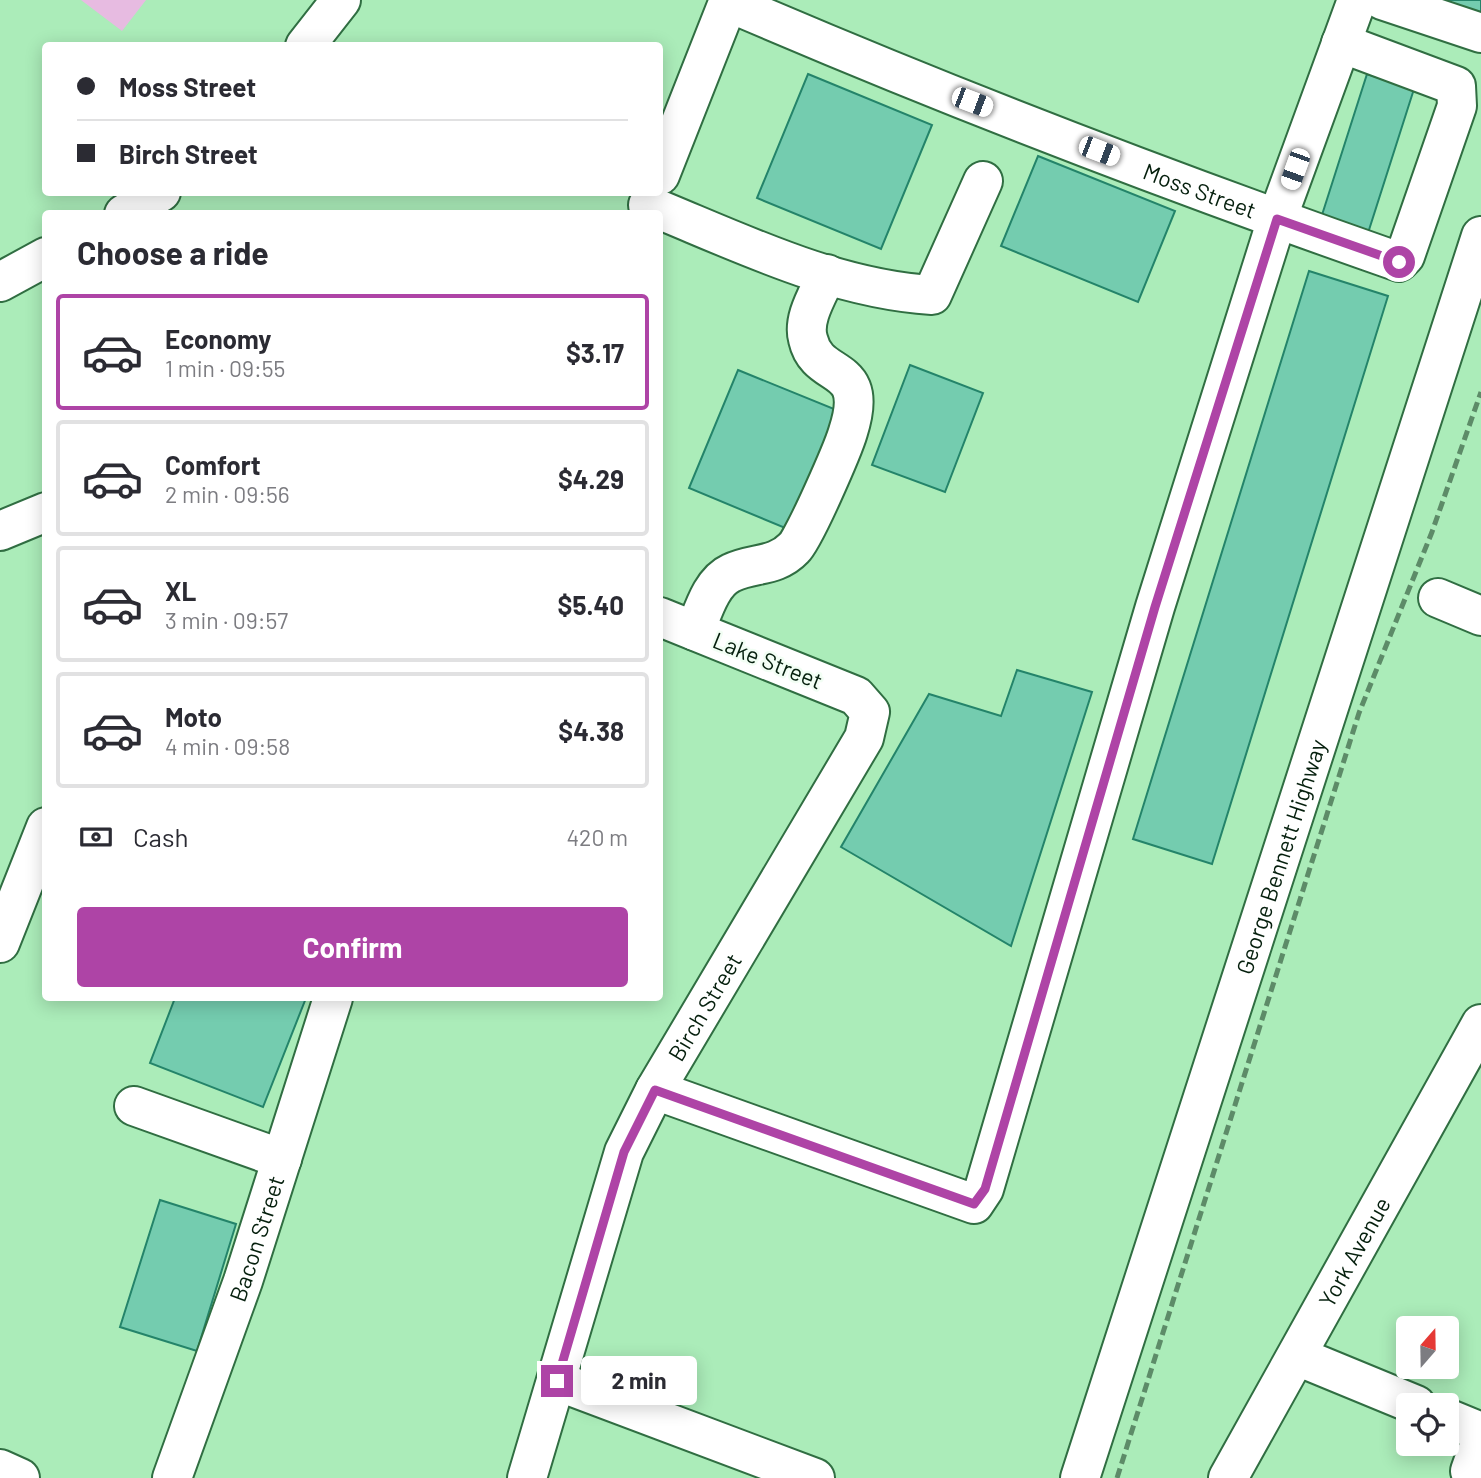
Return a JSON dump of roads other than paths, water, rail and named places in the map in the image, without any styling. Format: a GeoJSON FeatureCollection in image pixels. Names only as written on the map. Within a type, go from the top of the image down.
{"type":"FeatureCollection","features":[{"type":"Feature","properties":{"kind":"street"},"geometry":{"type":"LineString","coordinates":[[308,42],[341,0]]}},
{"type":"Feature","properties":{"kind":"street"},"geometry":{"type":"LineString","coordinates":[[655,1090],[974,1204],[985,1189],[1155,607],[1277,219],[1356,0]]}},
{"type":"Feature","properties":{"kind":"street"},"geometry":{"type":"LineString","coordinates":[[1382,0],[1481,33]]}},
{"type":"Feature","properties":{"kind":"street"},"geometry":{"type":"LineString","coordinates":[[663,166],[728,1]]}},
{"type":"Feature","properties":{"kind":"street","name":"Moss Street"},"geometry":{"type":"LineString","coordinates":[[728,1],[845,53],[1277,219],[1399,262],[1405,256],[1457,106],[1456,86],[1341,43]]}},
{"type":"Feature","properties":{"kind":"street"},"geometry":{"type":"LineString","coordinates":[[651,196],[783,260],[894,293],[932,295],[983,181]]}},
{"type":"Feature","properties":{"kind":"street"},"geometry":{"type":"LineString","coordinates":[[131,210],[155,196]]}},
{"type":"Feature","properties":{"kind":"street","name":"George Bennett Highway"},"geometry":{"type":"LineString","coordinates":[[1080,1478],[1481,236]]}},
{"type":"Feature","properties":{"kind":"street"},"geometry":{"type":"LineString","coordinates":[[0,282],[42,259]]}},
{"type":"Feature","properties":{"kind":"street"},"geometry":{"type":"LineString","coordinates":[[695,631],[713,589],[730,573],[778,562],[796,547],[848,433],[855,404],[853,389],[845,378],[816,356],[807,339],[808,319],[827,274]]}},
{"type":"Feature","properties":{"kind":"street"},"geometry":{"type":"LineString","coordinates":[[0,531],[42,515]]}},
{"type":"Feature","properties":{"kind":"street"},"geometry":{"type":"LineString","coordinates":[[1438,598],[1481,615]]}},
{"type":"Feature","properties":{"kind":"street","name":"Lake Street"},"geometry":{"type":"LineString","coordinates":[[663,618],[856,696],[870,712]]}},
{"type":"Feature","properties":{"kind":"street","name":"Birch Street"},"geometry":{"type":"LineString","coordinates":[[527,1478],[624,1152],[655,1090],[685,1044],[864,738],[870,712]]}},
{"type":"Feature","properties":{"kind":"street"},"geometry":{"type":"LineString","coordinates":[[0,943],[42,837]]}},
{"type":"Feature","properties":{"kind":"street","name":"Bacon Street"},"geometry":{"type":"LineString","coordinates":[[172,1478],[243,1280],[332,1001]]}},
{"type":"Feature","properties":{"kind":"street","name":"York Avenue"},"geometry":{"type":"LineString","coordinates":[[1228,1478],[1481,1024]]}},
{"type":"Feature","properties":{"kind":"street"},"geometry":{"type":"LineString","coordinates":[[134,1106],[282,1159]]}},
{"type":"Feature","properties":{"kind":"street"},"geometry":{"type":"LineString","coordinates":[[1297,1356],[1396,1397]]}},
{"type":"Feature","properties":{"kind":"street"},"geometry":{"type":"LineString","coordinates":[[557,1381],[815,1478]]}},
{"type":"Feature","properties":{"kind":"street"},"geometry":{"type":"LineString","coordinates":[[1459,1423],[1481,1432]]}},
{"type":"Feature","properties":{"kind":"street"},"geometry":{"type":"LineString","coordinates":[[0,1469],[19,1478]]}},
{"type":"Feature","properties":{"kind":"railway"},"geometry":{"type":"LineString","coordinates":[[1117,1478],[1359,713],[1432,532],[1481,392]]}}]}
